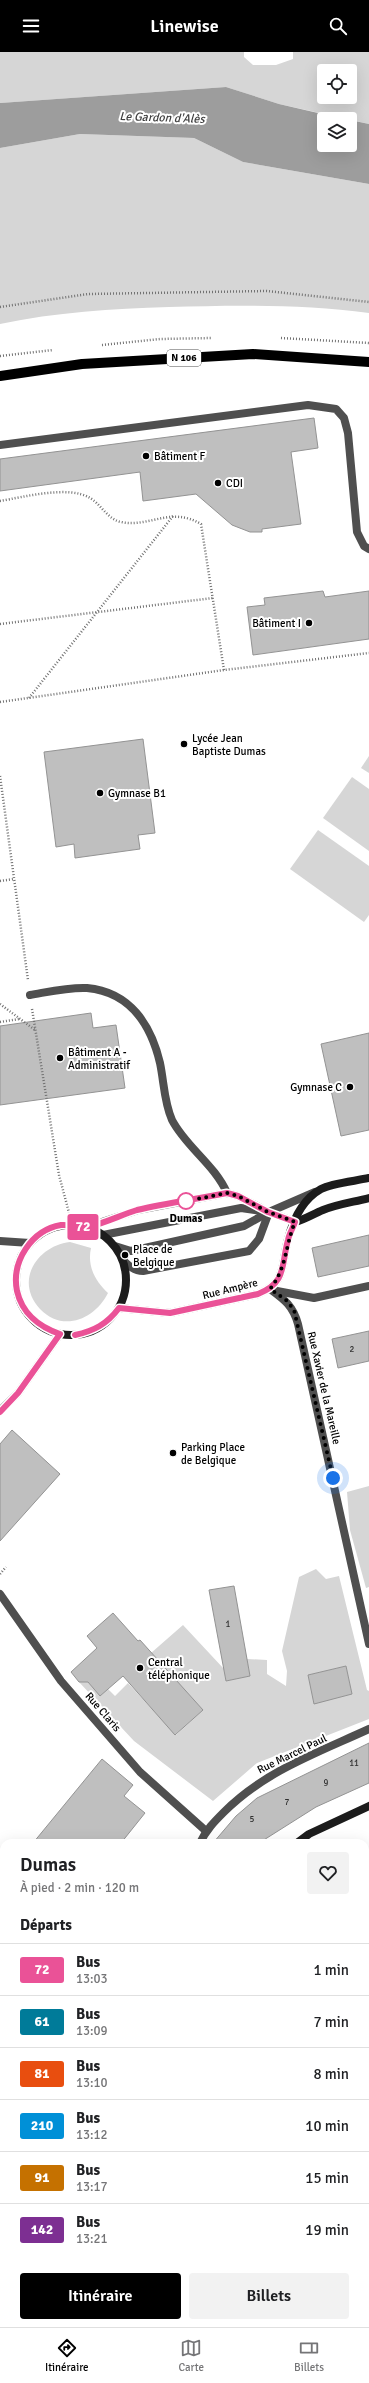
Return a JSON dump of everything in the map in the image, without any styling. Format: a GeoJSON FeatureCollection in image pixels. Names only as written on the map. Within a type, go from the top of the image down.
{"type":"FeatureCollection","features":[{"type":"Feature","properties":{"kind":"main road","name":"N 106"},"geometry":{"type":"LineString","coordinates":[[0,376],[82,364],[253,354],[369,362]]}},
{"type":"Feature","properties":{"kind":"street"},"geometry":{"type":"LineString","coordinates":[[0,445],[308,405],[336,409],[344,418],[348,433],[357,532],[364,546],[369,550]]}},
{"type":"Feature","properties":{"kind":"street"},"geometry":{"type":"LineString","coordinates":[[30,995],[87,988],[103,991],[119,998],[131,1006],[141,1017],[154,1044],[168,1108],[173,1121],[220,1180],[227,1193]]}},
{"type":"Feature","properties":{"kind":"street"},"geometry":{"type":"LineString","coordinates":[[114,1246],[131,1251],[237,1228],[244,1226],[268,1212],[322,1189],[369,1178]]}},
{"type":"Feature","properties":{"kind":"street"},"geometry":{"type":"LineString","coordinates":[[270,1289],[281,1276],[286,1259],[288,1240],[304,1203],[322,1189]]}},
{"type":"Feature","properties":{"kind":"street"},"geometry":{"type":"LineString","coordinates":[[123,1260],[126,1279],[124,1294],[119,1308],[102,1326],[87,1333],[75,1335],[60,1334],[40,1325],[25,1310],[20,1301],[16,1278],[18,1265],[30,1243],[39,1235],[61,1226],[87,1227],[138,1210],[227,1193],[238,1196],[268,1212],[295,1222],[310,1218],[322,1210],[339,1204],[369,1198]]}},
{"type":"Feature","properties":{"kind":"street"},"geometry":{"type":"LineString","coordinates":[[103,1235],[240,1208],[268,1212]]}},
{"type":"Feature","properties":{"kind":"street"},"geometry":{"type":"LineString","coordinates":[[87,1227],[103,1235],[114,1246],[123,1260],[138,1271],[143,1271],[249,1251],[259,1239],[268,1212]]}},
{"type":"Feature","properties":{"kind":"street"},"geometry":{"type":"LineString","coordinates":[[0,1241],[30,1243]]}},
{"type":"Feature","properties":{"kind":"street","name":"Rue Ampère"},"geometry":{"type":"LineString","coordinates":[[119,1308],[170,1313],[258,1294],[270,1289],[314,1298],[369,1286]]}},
{"type":"Feature","properties":{"kind":"street","name":"Rue Xavier de la Mareille"},"geometry":{"type":"LineString","coordinates":[[270,1289],[286,1300],[294,1310],[298,1324],[369,1644]]}},
{"type":"Feature","properties":{"kind":"street"},"geometry":{"type":"LineString","coordinates":[[0,1412],[18,1393],[60,1334]]}},
{"type":"Feature","properties":{"kind":"street","name":"Rue Claris"},"geometry":{"type":"LineString","coordinates":[[0,1594],[61,1681],[140,1772],[206,1831]]}},
{"type":"Feature","properties":{"kind":"street","name":"Rue Marcel Paul"},"geometry":{"type":"LineString","coordinates":[[202,1839],[206,1831],[243,1793],[269,1776],[369,1729]]}},
{"type":"Feature","properties":{"kind":"street"},"geometry":{"type":"LineString","coordinates":[[303,1839],[310,1834],[369,1806]]}},
{"type":"Feature","properties":{"kind":"path"},"geometry":{"type":"LineString","coordinates":[[0,307],[88,294],[267,291],[369,302]]}},
{"type":"Feature","properties":{"kind":"path"},"geometry":{"type":"LineString","coordinates":[[0,501],[72,491],[90,498],[109,516],[121,522],[173,516],[190,517],[201,524],[224,670]]}},
{"type":"Feature","properties":{"kind":"path"},"geometry":{"type":"LineString","coordinates":[[29,698],[99,612],[173,516]]}},
{"type":"Feature","properties":{"kind":"path"},"geometry":{"type":"LineString","coordinates":[[0,624],[213,598]]}},
{"type":"Feature","properties":{"kind":"path"},"geometry":{"type":"LineString","coordinates":[[0,702],[224,670],[369,654]]}},
{"type":"Feature","properties":{"kind":"path"},"geometry":{"type":"LineString","coordinates":[[0,881],[14,879]]}},
{"type":"Feature","properties":{"kind":"path"},"geometry":{"type":"LineString","coordinates":[[0,1004],[35,1030]]}},
{"type":"Feature","properties":{"kind":"path"},"geometry":{"type":"LineString","coordinates":[[0,1022],[20,1019]]}},
{"type":"Feature","properties":{"kind":"path"},"geometry":{"type":"LineString","coordinates":[[0,1574],[6,1567]]}},
{"type":"Feature","properties":{"kind":"shaded area"},"geometry":{"type":"Polygon","coordinates":[[[0,52],[244,52],[244,57],[253,65],[276,65],[293,59],[293,52],[369,52],[369,124],[357,121],[357,112],[317,112],[279,104],[226,87],[0,103],[0,52]]]}},
{"type":"Feature","properties":{"kind":"shaded area"},"geometry":{"type":"Polygon","coordinates":[[[80,134],[194,138],[243,162],[369,184],[369,313],[294,307],[169,307],[84,312],[0,324],[0,148],[80,134]]]}},
{"type":"Feature","properties":{"kind":"shaded area"},"geometry":{"type":"Polygon","coordinates":[[[369,756],[369,773],[361,768],[369,756]]]}},
{"type":"Feature","properties":{"kind":"shaded area"},"geometry":{"type":"Polygon","coordinates":[[[352,777],[369,789],[369,851],[323,818],[352,777]]]}},
{"type":"Feature","properties":{"kind":"shaded area"},"geometry":{"type":"Polygon","coordinates":[[[318,830],[369,866],[369,915],[364,922],[290,869],[318,830]]]}},
{"type":"Feature","properties":{"kind":"shaded area"},"geometry":{"type":"Polygon","coordinates":[[[70,1242],[91,1248],[90,1261],[93,1273],[108,1293],[95,1310],[87,1316],[78,1320],[68,1321],[58,1320],[49,1316],[40,1309],[32,1298],[29,1287],[29,1277],[33,1266],[48,1250],[58,1245],[70,1242]]]}},
{"type":"Feature","properties":{"kind":"shaded area"},"geometry":{"type":"Polygon","coordinates":[[[369,1486],[369,1587],[366,1588],[350,1530],[347,1492],[369,1486]]]}},
{"type":"Feature","properties":{"kind":"shaded area"},"geometry":{"type":"Polygon","coordinates":[[[316,1569],[326,1579],[339,1576],[367,1690],[369,1691],[369,1719],[257,1763],[213,1801],[134,1741],[79,1682],[88,1682],[100,1696],[108,1689],[115,1696],[128,1683],[176,1735],[203,1710],[151,1653],[183,1625],[224,1669],[226,1681],[250,1676],[247,1659],[267,1660],[267,1674],[286,1686],[287,1671],[282,1651],[299,1577],[316,1569]],[[346,1666],[308,1675],[314,1703],[352,1694],[346,1666]]]}},
{"type":"Feature","properties":{"kind":"water","name":"Le Gardon d'Alès"},"geometry":{"type":"Polygon","coordinates":[[[226,87],[279,104],[317,113],[317,152],[357,152],[357,121],[369,124],[369,184],[243,162],[194,138],[80,134],[0,148],[0,103],[226,87]]]}},
{"type":"Feature","properties":{"kind":"building"},"geometry":{"type":"Polygon","coordinates":[[[314,418],[318,448],[291,452],[301,524],[262,529],[262,532],[250,532],[232,525],[196,494],[143,501],[140,472],[0,491],[0,459],[314,418]]]}},
{"type":"Feature","properties":{"kind":"building","name":"Bâtiment I"},"geometry":{"type":"Polygon","coordinates":[[[323,591],[325,597],[369,591],[369,639],[253,655],[247,607],[265,605],[264,598],[323,591]]]}},
{"type":"Feature","properties":{"kind":"building","name":"Gymnase B1"},"geometry":{"type":"Polygon","coordinates":[[[143,739],[155,833],[138,835],[140,849],[75,858],[74,844],[56,847],[44,752],[143,739]]]}},
{"type":"Feature","properties":{"kind":"building","name":"Bâtiment A - Administratif"},"geometry":{"type":"Polygon","coordinates":[[[91,1013],[93,1028],[116,1025],[125,1088],[0,1105],[0,1026],[91,1013]]]}},
{"type":"Feature","properties":{"kind":"building","name":"Gymnase C"},"geometry":{"type":"Polygon","coordinates":[[[369,1033],[369,1130],[341,1136],[321,1044],[369,1033]]]}},
{"type":"Feature","properties":{"kind":"building"},"geometry":{"type":"Polygon","coordinates":[[[369,1235],[369,1266],[318,1277],[312,1248],[369,1235]]]}},
{"type":"Feature","properties":{"kind":"building"},"geometry":{"type":"Polygon","coordinates":[[[369,1331],[369,1361],[338,1368],[332,1339],[369,1331]]]}},
{"type":"Feature","properties":{"kind":"building"},"geometry":{"type":"Polygon","coordinates":[[[12,1430],[60,1474],[0,1541],[0,1444],[12,1430]]]}},
{"type":"Feature","properties":{"kind":"building"},"geometry":{"type":"Polygon","coordinates":[[[234,1586],[250,1676],[226,1681],[209,1590],[234,1586]]]}},
{"type":"Feature","properties":{"kind":"building","name":"Central téléphonique"},"geometry":{"type":"Polygon","coordinates":[[[113,1613],[138,1641],[140,1640],[203,1710],[175,1735],[123,1676],[100,1696],[88,1682],[79,1682],[71,1672],[97,1648],[87,1636],[113,1613]]]}},
{"type":"Feature","properties":{"kind":"building"},"geometry":{"type":"Polygon","coordinates":[[[346,1666],[352,1694],[314,1704],[308,1675],[346,1666]]]}},
{"type":"Feature","properties":{"kind":"building"},"geometry":{"type":"Polygon","coordinates":[[[369,1743],[369,1783],[316,1807],[265,1839],[216,1839],[236,1816],[257,1798],[369,1743]]]}},
{"type":"Feature","properties":{"kind":"building"},"geometry":{"type":"Polygon","coordinates":[[[102,1759],[133,1785],[124,1796],[145,1813],[124,1839],[36,1839],[102,1759]]]}},
{"type":"Feature","properties":{"kind":"bus line","name":"72"},"geometry":{"type":"LineString","coordinates":[[0,1412],[18,1393],[60,1334],[40,1325],[32,1318],[20,1301],[17,1290],[16,1278],[22,1253],[39,1235],[50,1229],[61,1226],[72,1225],[87,1227],[138,1210],[227,1193],[238,1196],[268,1212],[295,1222],[288,1240],[286,1259],[281,1276],[270,1289],[258,1294],[190,1310],[170,1313],[119,1308],[102,1326],[87,1333],[75,1335]]}},
{"type":"Feature","properties":{"kind":"place","name":"Bâtiment F"},"geometry":{"type":"Point","coordinates":[146,456]}},
{"type":"Feature","properties":{"kind":"place","name":"CDI"},"geometry":{"type":"Point","coordinates":[218,483]}},
{"type":"Feature","properties":{"kind":"place","name":"Bâtiment I"},"geometry":{"type":"Point","coordinates":[309,623]}},
{"type":"Feature","properties":{"kind":"place","name":"Lycée Jean Baptiste Dumas"},"geometry":{"type":"Point","coordinates":[184,744]}},
{"type":"Feature","properties":{"kind":"place","name":"Gymnase B1"},"geometry":{"type":"Point","coordinates":[100,793]}},
{"type":"Feature","properties":{"kind":"place","name":"Bâtiment A - Administratif"},"geometry":{"type":"Point","coordinates":[60,1058]}},
{"type":"Feature","properties":{"kind":"place","name":"Gymnase C"},"geometry":{"type":"Point","coordinates":[350,1087]}},
{"type":"Feature","properties":{"kind":"place","name":"Dumas"},"geometry":{"type":"Point","coordinates":[186,1201]}},
{"type":"Feature","properties":{"kind":"place","name":"Place de Belgique"},"geometry":{"type":"Point","coordinates":[125,1255]}},
{"type":"Feature","properties":{"kind":"place","name":"Parking Place de Belgique"},"geometry":{"type":"Point","coordinates":[173,1453]}},
{"type":"Feature","properties":{"kind":"place","name":"Central téléphonique"},"geometry":{"type":"Point","coordinates":[140,1668]}},
{"type":"Feature","properties":{"kind":"route"},"geometry":{"type":"LineString","coordinates":[[186,1201],[182,1202],[227,1193],[238,1196],[268,1212],[295,1222],[288,1240],[286,1259],[281,1276],[270,1289],[286,1300],[294,1310],[333,1478]]}}]}
